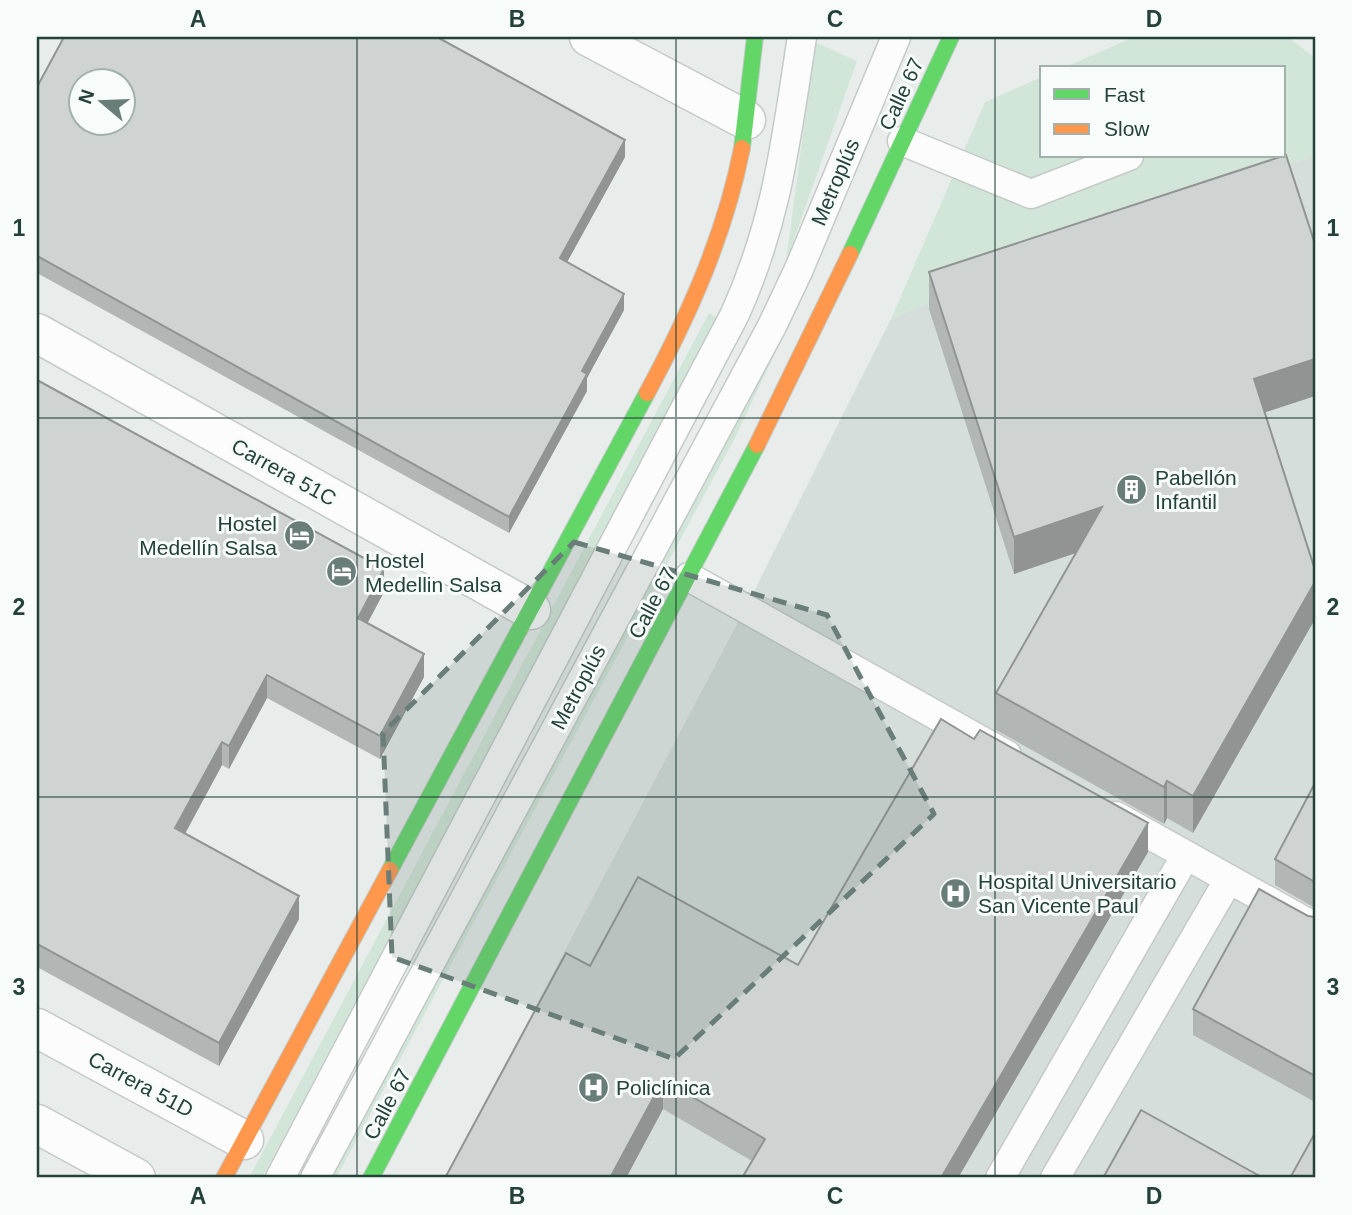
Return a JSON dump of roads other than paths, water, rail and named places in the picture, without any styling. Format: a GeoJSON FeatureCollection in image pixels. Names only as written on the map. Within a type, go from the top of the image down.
{"type":"FeatureCollection","features":[{"type":"Feature","properties":{"kind":"main road"},"geometry":{"type":"LineString","coordinates":[[224,1178],[699,292],[733,190],[746,120],[755,37]]}},
{"type":"Feature","properties":{"kind":"main road","name":"Calle 67"},"geometry":{"type":"LineString","coordinates":[[380,1173],[809,343],[951,37]]}},
{"type":"Feature","properties":{"kind":"street"},"geometry":{"type":"LineString","coordinates":[[589,37],[746,120]]}},
{"type":"Feature","properties":{"kind":"street","name":"Carrera 51C"},"geometry":{"type":"LineString","coordinates":[[37,333],[530,610]]}},
{"type":"Feature","properties":{"kind":"street","name":"Carrera 51D"},"geometry":{"type":"LineString","coordinates":[[37,1028],[244,1140]]}},
{"type":"Feature","properties":{"kind":"street"},"geometry":{"type":"LineString","coordinates":[[37,1124],[136,1178]]}},
{"type":"Feature","properties":{"kind":"lane","name":"Metroplús"},"geometry":{"type":"LineString","coordinates":[[281,1178],[735,314],[754,272],[771,220],[783,166],[802,37]]}},
{"type":"Feature","properties":{"kind":"lane","name":"Metroplús"},"geometry":{"type":"LineString","coordinates":[[315,1178],[772,326],[799,269],[896,37]]}},
{"type":"Feature","properties":{"kind":"lane"},"geometry":{"type":"LineString","coordinates":[[902,141],[1031,194],[1124,158]]}},
{"type":"Feature","properties":{"kind":"lane"},"geometry":{"type":"LineString","coordinates":[[689,577],[1031,768]]}},
{"type":"Feature","properties":{"kind":"lane"},"geometry":{"type":"LineString","coordinates":[[1091,802],[1315,927]]}},
{"type":"Feature","properties":{"kind":"lane"},"geometry":{"type":"LineString","coordinates":[[1000,1178],[1186,855]]}},
{"type":"Feature","properties":{"kind":"lane"},"geometry":{"type":"LineString","coordinates":[[1055,1178],[1229,879]]}},
{"type":"Feature","properties":{"kind":"place","name":"Pabellón Infantil"},"geometry":{"type":"Point","coordinates":[1132,489]}},
{"type":"Feature","properties":{"kind":"place","name":"Hostel Medellín Salsa"},"geometry":{"type":"Point","coordinates":[300,535]}},
{"type":"Feature","properties":{"kind":"place","name":"Hostel Medellin Salsa"},"geometry":{"type":"Point","coordinates":[342,572]}},
{"type":"Feature","properties":{"kind":"place","name":"Hospital Universitario San Vicente Paul"},"geometry":{"type":"Point","coordinates":[955,893]}},
{"type":"Feature","properties":{"kind":"place","name":"Policlínica"},"geometry":{"type":"Point","coordinates":[593,1087]}}]}
